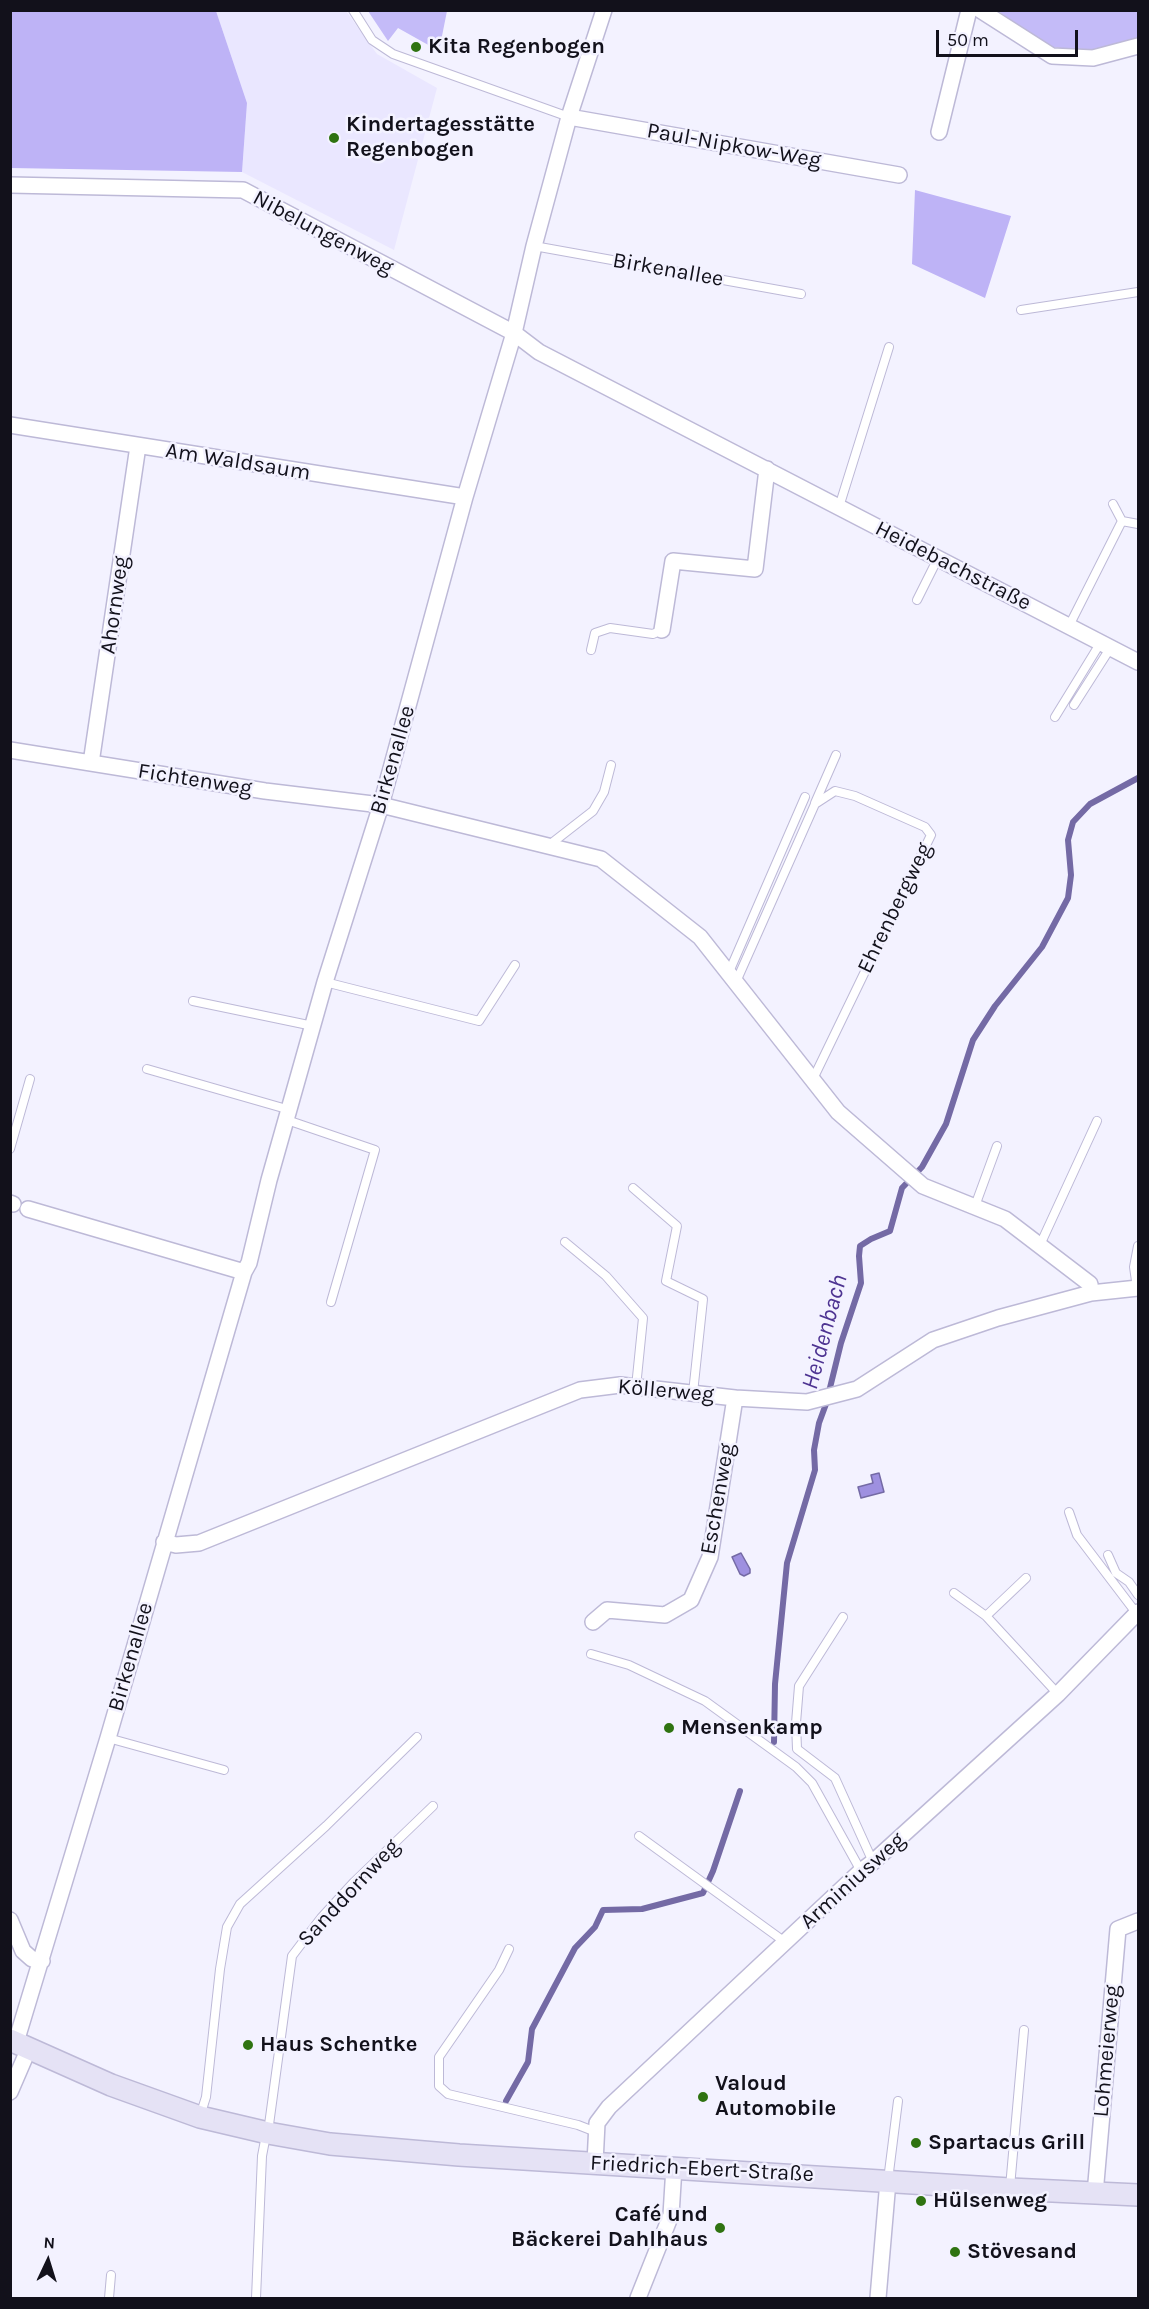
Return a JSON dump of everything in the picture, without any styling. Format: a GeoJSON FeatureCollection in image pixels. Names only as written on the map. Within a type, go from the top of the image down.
{"type":"FeatureCollection","features":[{"type":"Feature","properties":{"kind":"main road","name":"Friedrich-Ebert-Straße"},"geometry":{"type":"LineString","coordinates":[[18,2043],[111,2085],[200,2117],[267,2133],[319,2142],[380,2149],[595,2163],[1138,2195]]}},
{"type":"Feature","properties":{"kind":"street","name":"Birkenallee"},"geometry":{"type":"LineString","coordinates":[[10,2092],[18,2043],[244,1272],[252,1254],[313,1026],[381,805],[465,497],[514,333],[534,246],[569,117],[604,10]]}},
{"type":"Feature","properties":{"kind":"street"},"geometry":{"type":"LineString","coordinates":[[939,132],[969,10]]}},
{"type":"Feature","properties":{"kind":"street"},"geometry":{"type":"LineString","coordinates":[[980,10],[1052,56],[1093,58],[1138,46]]}},
{"type":"Feature","properties":{"kind":"street","name":"Paul-Nipkow-Weg"},"geometry":{"type":"LineString","coordinates":[[569,117],[899,175]]}},
{"type":"Feature","properties":{"kind":"street","name":"Nibelungenweg"},"geometry":{"type":"LineString","coordinates":[[10,185],[243,190],[514,333]]}},
{"type":"Feature","properties":{"kind":"street","name":"Heidebachstraße"},"geometry":{"type":"LineString","coordinates":[[514,333],[539,352],[1138,662]]}},
{"type":"Feature","properties":{"kind":"street","name":"Am Waldsaum"},"geometry":{"type":"LineString","coordinates":[[10,425],[465,497]]}},
{"type":"Feature","properties":{"kind":"street","name":"Ahornweg"},"geometry":{"type":"LineString","coordinates":[[92,763],[138,447]]}},
{"type":"Feature","properties":{"kind":"street"},"geometry":{"type":"LineString","coordinates":[[662,630],[673,561],[755,569],[767,469]]}},
{"type":"Feature","properties":{"kind":"street","name":"Fichtenweg"},"geometry":{"type":"LineString","coordinates":[[10,750],[265,791],[381,805]]}},
{"type":"Feature","properties":{"kind":"street"},"geometry":{"type":"LineString","coordinates":[[381,805],[601,859],[700,936],[838,1112],[923,1186],[1005,1219],[1090,1284],[1091,1293]]}},
{"type":"Feature","properties":{"kind":"street"},"geometry":{"type":"LineString","coordinates":[[28,1209],[244,1272]]}},
{"type":"Feature","properties":{"kind":"street","name":"Köllerweg"},"geometry":{"type":"LineString","coordinates":[[164,1542],[176,1545],[199,1543],[580,1390],[620,1384],[735,1398],[807,1402],[857,1389],[933,1340],[998,1318],[1091,1293],[1138,1288]]}},
{"type":"Feature","properties":{"kind":"street","name":"Eschenweg"},"geometry":{"type":"LineString","coordinates":[[593,1622],[607,1610],[665,1615],[691,1599],[710,1557],[735,1398]]}},
{"type":"Feature","properties":{"kind":"street","name":"Arminiusweg"},"geometry":{"type":"LineString","coordinates":[[595,2163],[597,2123],[609,2107],[785,1942],[1058,1694],[1138,1613]]}},
{"type":"Feature","properties":{"kind":"street"},"geometry":{"type":"LineString","coordinates":[[10,1920],[23,1951],[32,1959],[42,1961]]}},
{"type":"Feature","properties":{"kind":"street","name":"Lohmeierweg"},"geometry":{"type":"LineString","coordinates":[[1095,2194],[1118,1929],[1138,1921]]}},
{"type":"Feature","properties":{"kind":"street"},"geometry":{"type":"LineString","coordinates":[[638,2298],[671,2215],[674,2167]]}},
{"type":"Feature","properties":{"kind":"street"},"geometry":{"type":"LineString","coordinates":[[878,2298],[888,2181]]}},
{"type":"Feature","properties":{"kind":"lane"},"geometry":{"type":"LineString","coordinates":[[353,10],[372,40],[393,54],[569,117]]}},
{"type":"Feature","properties":{"kind":"lane","name":"Birkenallee"},"geometry":{"type":"LineString","coordinates":[[534,246],[801,294]]}},
{"type":"Feature","properties":{"kind":"lane"},"geometry":{"type":"LineString","coordinates":[[1021,310],[1138,292]]}},
{"type":"Feature","properties":{"kind":"lane"},"geometry":{"type":"LineString","coordinates":[[838,507],[889,348]]}},
{"type":"Feature","properties":{"kind":"lane"},"geometry":{"type":"LineString","coordinates":[[1113,504],[1122,521]]}},
{"type":"Feature","properties":{"kind":"lane"},"geometry":{"type":"LineString","coordinates":[[1122,521],[1138,524]]}},
{"type":"Feature","properties":{"kind":"lane"},"geometry":{"type":"LineString","coordinates":[[1069,626],[1122,521]]}},
{"type":"Feature","properties":{"kind":"lane"},"geometry":{"type":"LineString","coordinates":[[917,600],[938,558]]}},
{"type":"Feature","properties":{"kind":"lane"},"geometry":{"type":"LineString","coordinates":[[591,650],[596,633],[610,628],[652,634],[662,630]]}},
{"type":"Feature","properties":{"kind":"lane"},"geometry":{"type":"LineString","coordinates":[[1074,705],[1106,645]]}},
{"type":"Feature","properties":{"kind":"lane"},"geometry":{"type":"LineString","coordinates":[[1055,717],[1106,645]]}},
{"type":"Feature","properties":{"kind":"lane"},"geometry":{"type":"LineString","coordinates":[[732,978],[836,755]]}},
{"type":"Feature","properties":{"kind":"lane"},"geometry":{"type":"LineString","coordinates":[[548,846],[593,811],[604,792],[611,765]]}},
{"type":"Feature","properties":{"kind":"lane","name":"Ehrenbergweg"},"geometry":{"type":"LineString","coordinates":[[812,1081],[931,835],[925,827],[855,796],[835,791],[815,804]]}},
{"type":"Feature","properties":{"kind":"lane"},"geometry":{"type":"LineString","coordinates":[[732,978],[805,797]]}},
{"type":"Feature","properties":{"kind":"lane"},"geometry":{"type":"LineString","coordinates":[[326,981],[479,1021],[514,965]]}},
{"type":"Feature","properties":{"kind":"lane"},"geometry":{"type":"LineString","coordinates":[[193,1001],[313,1026]]}},
{"type":"Feature","properties":{"kind":"lane"},"geometry":{"type":"LineString","coordinates":[[147,1069],[288,1115],[375,1150],[331,1302]]}},
{"type":"Feature","properties":{"kind":"lane"},"geometry":{"type":"LineString","coordinates":[[10,1149],[30,1079]]}},
{"type":"Feature","properties":{"kind":"lane"},"geometry":{"type":"LineString","coordinates":[[1040,1245],[1097,1121]]}},
{"type":"Feature","properties":{"kind":"lane"},"geometry":{"type":"LineString","coordinates":[[975,1206],[998,1146]]}},
{"type":"Feature","properties":{"kind":"lane"},"geometry":{"type":"LineString","coordinates":[[633,1188],[677,1226],[666,1281],[703,1299],[693,1393]]}},
{"type":"Feature","properties":{"kind":"lane"},"geometry":{"type":"LineString","coordinates":[[565,1242],[606,1276],[643,1318],[636,1387]]}},
{"type":"Feature","properties":{"kind":"lane"},"geometry":{"type":"LineString","coordinates":[[1138,1246],[1134,1267],[1138,1288]]}},
{"type":"Feature","properties":{"kind":"lane"},"geometry":{"type":"LineString","coordinates":[[1069,1512],[1077,1535],[1138,1613]]}},
{"type":"Feature","properties":{"kind":"lane"},"geometry":{"type":"LineString","coordinates":[[1107,1555],[1116,1573],[1129,1582],[1138,1595]]}},
{"type":"Feature","properties":{"kind":"lane"},"geometry":{"type":"LineString","coordinates":[[986,1616],[1026,1578]]}},
{"type":"Feature","properties":{"kind":"lane"},"geometry":{"type":"LineString","coordinates":[[954,1593],[986,1616],[1058,1694]]}},
{"type":"Feature","properties":{"kind":"lane"},"geometry":{"type":"LineString","coordinates":[[843,1617],[799,1686],[796,1723],[797,1749],[835,1778],[867,1867]]}},
{"type":"Feature","properties":{"kind":"lane"},"geometry":{"type":"LineString","coordinates":[[591,1654],[629,1665],[705,1701],[796,1767],[812,1783],[867,1867]]}},
{"type":"Feature","properties":{"kind":"lane"},"geometry":{"type":"LineString","coordinates":[[200,2117],[206,2097],[219,1969],[227,1927],[240,1904],[326,1826],[417,1737]]}},
{"type":"Feature","properties":{"kind":"lane"},"geometry":{"type":"LineString","coordinates":[[108,1738],[224,1770]]}},
{"type":"Feature","properties":{"kind":"lane","name":"Sanddornweg"},"geometry":{"type":"LineString","coordinates":[[267,2133],[292,1956],[321,1918],[354,1882],[432,1806]]}},
{"type":"Feature","properties":{"kind":"lane"},"geometry":{"type":"LineString","coordinates":[[639,1836],[785,1942]]}},
{"type":"Feature","properties":{"kind":"lane","name":"Friedrich-Ebert-Straße"},"geometry":{"type":"LineString","coordinates":[[509,1949],[500,1970],[439,2057],[439,2086],[448,2094],[578,2125],[596,2132]]}},
{"type":"Feature","properties":{"kind":"lane"},"geometry":{"type":"LineString","coordinates":[[1010,2189],[1024,2030]]}},
{"type":"Feature","properties":{"kind":"lane"},"geometry":{"type":"LineString","coordinates":[[888,2181],[898,2101]]}},
{"type":"Feature","properties":{"kind":"lane"},"geometry":{"type":"LineString","coordinates":[[256,2298],[262,2156],[267,2133]]}},
{"type":"Feature","properties":{"kind":"lane"},"geometry":{"type":"LineString","coordinates":[[109,2298],[111,2275]]}},
{"type":"Feature","properties":{"kind":"shaded area"},"geometry":{"type":"Polygon","coordinates":[[[11,10],[216,11],[247,103],[242,172],[11,168],[11,10]]]}},
{"type":"Feature","properties":{"kind":"shaded area","name":"Kindertagesstätte Regenbogen"},"geometry":{"type":"Polygon","coordinates":[[[216,11],[346,11],[377,54],[437,88],[394,250],[242,172],[247,103],[216,11]]]}},
{"type":"Feature","properties":{"kind":"shaded area"},"geometry":{"type":"Polygon","coordinates":[[[368,11],[447,11],[439,51],[398,28],[388,41],[368,11]]]}},
{"type":"Feature","properties":{"kind":"shaded area"},"geometry":{"type":"Polygon","coordinates":[[[998,11],[1138,11],[1138,37],[1092,51],[1050,47],[998,11]]]}},
{"type":"Feature","properties":{"kind":"shaded area"},"geometry":{"type":"Polygon","coordinates":[[[915,190],[1011,216],[985,298],[912,264],[915,190]]]}},
{"type":"Feature","properties":{"kind":"shaded area"},"geometry":{"type":"Polygon","coordinates":[[[879,1473],[884,1492],[861,1498],[858,1487],[873,1483],[871,1475],[879,1473]]]}},
{"type":"Feature","properties":{"kind":"shaded area"},"geometry":{"type":"Polygon","coordinates":[[[741,1553],[750,1569],[750,1573],[744,1576],[740,1574],[732,1557],[741,1553]]]}},
{"type":"Feature","properties":{"kind":"waterway","name":"Heidenbach"},"geometry":{"type":"LineString","coordinates":[[774,1742],[775,1684],[787,1563],[815,1470],[814,1450],[819,1423],[841,1343],[861,1283],[860,1246],[890,1231],[902,1188],[922,1167],[946,1124],[973,1040],[995,1006],[1042,947],[1068,898],[1071,875],[1068,840],[1073,822],[1090,804],[1138,778]]}},
{"type":"Feature","properties":{"kind":"waterway","name":"Heidenbach"},"geometry":{"type":"LineString","coordinates":[[506,2101],[528,2062],[532,2029],[575,1948],[595,1927],[603,1910],[642,1909],[703,1893],[713,1871],[740,1791]]}},
{"type":"Feature","properties":{"kind":"place","name":"Kita Regenbogen"},"geometry":{"type":"Point","coordinates":[416,47]}},
{"type":"Feature","properties":{"kind":"place","name":"Kindertagesstätte Regenbogen"},"geometry":{"type":"Point","coordinates":[334,138]}},
{"type":"Feature","properties":{"kind":"place","name":"Mensenkamp"},"geometry":{"type":"Point","coordinates":[669,1728]}},
{"type":"Feature","properties":{"kind":"place","name":"Haus Schentke"},"geometry":{"type":"Point","coordinates":[248,2045]}},
{"type":"Feature","properties":{"kind":"place","name":"Valoud Automobile"},"geometry":{"type":"Point","coordinates":[703,2097]}},
{"type":"Feature","properties":{"kind":"place","name":"Spartacus Grill"},"geometry":{"type":"Point","coordinates":[916,2143]}},
{"type":"Feature","properties":{"kind":"place","name":"Hülsenweg"},"geometry":{"type":"Point","coordinates":[921,2201]}},
{"type":"Feature","properties":{"kind":"place","name":"Café und Bäckerei Dahlhaus"},"geometry":{"type":"Point","coordinates":[720,2228]}},
{"type":"Feature","properties":{"kind":"place","name":"Stövesand"},"geometry":{"type":"Point","coordinates":[955,2252]}}]}
